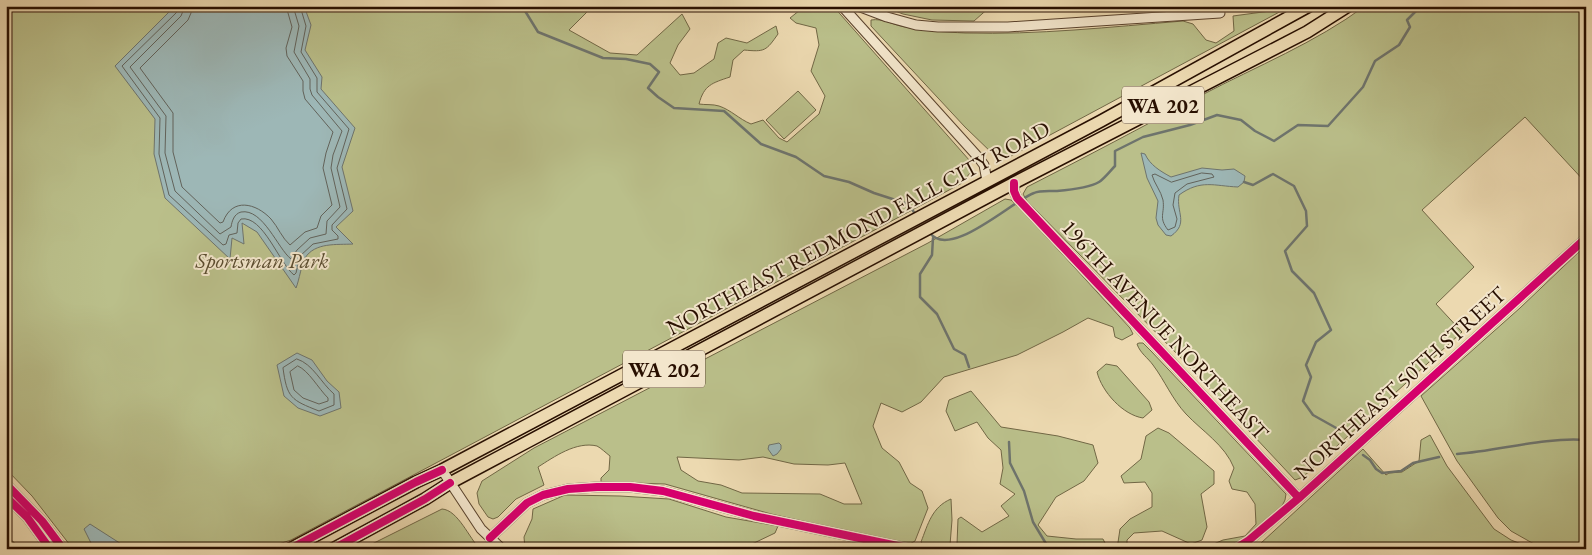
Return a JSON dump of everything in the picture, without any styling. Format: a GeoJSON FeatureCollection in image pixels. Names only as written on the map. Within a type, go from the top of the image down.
{"type":"FeatureCollection","features":[{"type":"Feature","properties":{"kind":"main road","name":"NORTHEAST REDMOND FALL CITY ROAD"},"geometry":{"type":"LineString","coordinates":[[290,549],[912,222],[1309,6]]}},
{"type":"Feature","properties":{"kind":"main road","name":"NORTHEAST REDMOND FALL CITY ROAD"},"geometry":{"type":"LineString","coordinates":[[332,549],[425,499],[450,483],[977,202],[1307,32],[1348,6]]}},
{"type":"Feature","properties":{"kind":"main road"},"geometry":{"type":"LineString","coordinates":[[1014,183],[1020,164]]}},
{"type":"Feature","properties":{"kind":"main road"},"geometry":{"type":"LineString","coordinates":[[977,202],[988,181]]}},
{"type":"Feature","properties":{"kind":"street"},"geometry":{"type":"LineString","coordinates":[[842,6],[978,157],[984,165],[988,181]]}},
{"type":"Feature","properties":{"kind":"street"},"geometry":{"type":"LineString","coordinates":[[858,6],[916,25],[938,27],[1008,27],[1220,13]]}},
{"type":"Feature","properties":{"kind":"street","name":"196TH AVENUE NORTHEAST"},"geometry":{"type":"LineString","coordinates":[[1014,183],[1014,191],[1021,202],[1299,498]]}},
{"type":"Feature","properties":{"kind":"street","name":"NORTHEAST 50TH STREET"},"geometry":{"type":"LineString","coordinates":[[1235,549],[1248,541],[1299,498],[1586,238]]}},
{"type":"Feature","properties":{"kind":"street"},"geometry":{"type":"LineString","coordinates":[[442,470],[467,509],[490,538],[502,549]]}},
{"type":"Feature","properties":{"kind":"street"},"geometry":{"type":"LineString","coordinates":[[6,484],[42,520],[63,549]]}},
{"type":"Feature","properties":{"kind":"street"},"geometry":{"type":"LineString","coordinates":[[490,538],[527,503],[543,495],[568,489],[630,487],[663,491],[754,516],[912,549]]}},
{"type":"Feature","properties":{"kind":"street"},"geometry":{"type":"LineString","coordinates":[[6,497],[27,518],[50,549]]}},
{"type":"Feature","properties":{"kind":"green space","name":"Sportsman Park"},"geometry":{"type":"Polygon","coordinates":[[[6,6],[591,6],[569,30],[610,53],[637,55],[682,14],[690,29],[678,45],[670,63],[680,75],[694,73],[714,59],[718,43],[726,38],[747,43],[776,26],[778,34],[771,44],[761,50],[744,50],[733,60],[730,77],[718,81],[706,89],[699,104],[719,106],[751,124],[763,120],[779,138],[787,142],[819,114],[825,96],[811,71],[819,45],[816,28],[796,23],[790,18],[805,6],[833,6],[970,161],[970,173],[962,183],[916,208],[291,540],[263,549],[73,549],[32,496],[6,469],[6,6]]]}},
{"type":"Feature","properties":{"kind":"green space"},"geometry":{"type":"Polygon","coordinates":[[[882,6],[991,6],[974,21],[932,20],[903,14],[882,6]]]}},
{"type":"Feature","properties":{"kind":"green space"},"geometry":{"type":"Polygon","coordinates":[[[1365,6],[1586,6],[1586,183],[1525,117],[1422,210],[1474,267],[1436,304],[1462,332],[1303,477],[1295,480],[1180,357],[1027,201],[1023,194],[1027,187],[1306,43],[1365,6]]]}},
{"type":"Feature","properties":{"kind":"green space"},"geometry":{"type":"Polygon","coordinates":[[[1285,9],[1009,157],[994,155],[965,127],[871,26],[871,20],[875,20],[928,30],[965,33],[1020,33],[1183,21],[1193,24],[1206,40],[1216,43],[1234,31],[1233,16],[1285,9]]]}},
{"type":"Feature","properties":{"kind":"green space"},"geometry":{"type":"Polygon","coordinates":[[[798,91],[816,110],[784,139],[766,120],[798,91]]]}},
{"type":"Feature","properties":{"kind":"green space"},"geometry":{"type":"Polygon","coordinates":[[[1005,199],[1011,200],[1130,328],[1133,334],[1122,340],[1115,337],[1113,327],[1088,318],[1017,355],[944,377],[921,402],[902,412],[881,403],[873,426],[882,448],[899,462],[910,483],[922,491],[928,508],[915,541],[908,545],[771,514],[665,484],[601,482],[601,478],[609,470],[610,456],[597,446],[589,445],[566,451],[538,467],[544,485],[516,499],[498,517],[493,519],[488,517],[479,504],[477,493],[482,481],[534,448],[928,243],[1005,199]],[[677,457],[681,470],[698,481],[721,485],[742,493],[820,494],[844,504],[862,504],[845,463],[828,465],[794,464],[763,457],[739,460],[677,457]]]}},
{"type":"Feature","properties":{"kind":"green space"},"geometry":{"type":"Polygon","coordinates":[[[1586,247],[1586,549],[1566,549],[1566,547],[1534,544],[1511,531],[1498,518],[1457,461],[1421,396],[1586,247]]]}},
{"type":"Feature","properties":{"kind":"green space"},"geometry":{"type":"Polygon","coordinates":[[[1143,343],[1151,351],[1286,494],[1281,508],[1244,540],[1228,549],[1202,549],[1223,540],[1245,536],[1256,524],[1255,504],[1247,492],[1232,489],[1229,481],[1234,468],[1225,452],[1181,408],[1151,362],[1140,350],[1137,344],[1143,343]]]}},
{"type":"Feature","properties":{"kind":"green space"},"geometry":{"type":"Polygon","coordinates":[[[1106,364],[1117,366],[1149,402],[1152,410],[1143,418],[1128,412],[1108,395],[1097,372],[1106,364]]]}},
{"type":"Feature","properties":{"kind":"green space"},"geometry":{"type":"Polygon","coordinates":[[[971,391],[1001,427],[1058,436],[1093,445],[1098,463],[1084,481],[1056,497],[1038,525],[1047,536],[1103,539],[1108,549],[962,549],[957,544],[958,519],[961,517],[982,532],[1009,516],[1001,506],[1015,494],[1000,484],[1003,468],[1001,450],[988,438],[977,422],[955,431],[946,411],[949,400],[971,391]]]}},
{"type":"Feature","properties":{"kind":"green space"},"geometry":{"type":"Polygon","coordinates":[[[1158,428],[1169,433],[1214,471],[1214,484],[1201,494],[1207,527],[1202,540],[1191,544],[1162,531],[1134,533],[1127,540],[1127,549],[1117,549],[1120,529],[1130,519],[1152,507],[1152,493],[1145,482],[1124,483],[1121,476],[1141,459],[1146,436],[1158,428]]]}},
{"type":"Feature","properties":{"kind":"green space"},"geometry":{"type":"Polygon","coordinates":[[[1430,435],[1447,466],[1494,529],[1511,540],[1534,549],[1264,549],[1261,543],[1363,449],[1386,475],[1402,472],[1419,461],[1421,440],[1430,435]]]}},
{"type":"Feature","properties":{"kind":"green space"},"geometry":{"type":"Polygon","coordinates":[[[565,495],[669,499],[726,517],[778,526],[775,533],[752,544],[753,549],[525,549],[524,537],[532,519],[533,509],[565,495]]]}},
{"type":"Feature","properties":{"kind":"green space"},"geometry":{"type":"Polygon","coordinates":[[[951,499],[950,545],[946,549],[924,546],[921,542],[935,511],[951,499]]]}},
{"type":"Feature","properties":{"kind":"green space"},"geometry":{"type":"Polygon","coordinates":[[[442,509],[453,514],[458,519],[480,549],[362,549],[442,509]]]}},
{"type":"Feature","properties":{"kind":"green space"},"geometry":{"type":"Polygon","coordinates":[[[6,534],[20,549],[6,549],[6,534]]]}},
{"type":"Feature","properties":{"kind":"water"},"geometry":{"type":"Polygon","coordinates":[[[175,6],[304,6],[311,25],[305,50],[322,77],[321,89],[355,128],[342,167],[353,211],[336,227],[353,244],[327,245],[314,249],[304,260],[296,288],[257,232],[242,223],[244,244],[232,238],[230,259],[165,198],[154,154],[155,119],[115,66],[175,6]]]}},
{"type":"Feature","properties":{"kind":"water"},"geometry":{"type":"Polygon","coordinates":[[[1141,153],[1145,154],[1156,167],[1171,177],[1202,168],[1234,169],[1245,176],[1244,182],[1238,187],[1201,185],[1179,195],[1181,222],[1171,236],[1166,235],[1158,225],[1156,218],[1158,201],[1147,178],[1141,153]]]}},
{"type":"Feature","properties":{"kind":"water"},"geometry":{"type":"Polygon","coordinates":[[[297,353],[312,360],[327,381],[339,392],[341,408],[320,416],[298,408],[284,396],[277,365],[297,353]]]}},
{"type":"Feature","properties":{"kind":"water"},"geometry":{"type":"Polygon","coordinates":[[[779,443],[781,449],[773,456],[768,449],[769,445],[779,443]]]}},
{"type":"Feature","properties":{"kind":"water"},"geometry":{"type":"Polygon","coordinates":[[[90,524],[129,549],[94,549],[84,529],[90,524]]]}},
{"type":"Feature","properties":{"kind":"waterway"},"geometry":{"type":"LineString","coordinates":[[522,6],[538,32],[603,58],[626,59],[650,64],[659,72],[648,88],[674,108],[724,111],[761,144],[796,157],[824,176],[849,182],[874,193],[908,204],[916,215]]}},
{"type":"Feature","properties":{"kind":"waterway"},"geometry":{"type":"LineString","coordinates":[[930,233],[939,239],[952,239],[981,226],[1036,192],[1072,189],[1095,184],[1103,179],[1115,166],[1115,151],[1143,137],[1190,125],[1217,115],[1241,120],[1255,131],[1274,141],[1298,125],[1328,126],[1363,87],[1375,61],[1399,45],[1410,27],[1407,20],[1417,10],[1435,6]]}},
{"type":"Feature","properties":{"kind":"waterway"},"geometry":{"type":"LineString","coordinates":[[1244,182],[1253,185],[1273,174],[1294,186],[1306,211],[1307,226],[1285,251],[1292,271],[1314,293],[1331,330],[1316,342],[1306,365],[1311,377],[1303,401],[1313,415],[1338,429]]}},
{"type":"Feature","properties":{"kind":"waterway"},"geometry":{"type":"LineString","coordinates":[[933,238],[932,255],[920,274],[920,297],[937,314],[954,349],[965,355],[969,367]]}},
{"type":"Feature","properties":{"kind":"waterway"},"geometry":{"type":"LineString","coordinates":[[1457,454],[1553,440],[1586,440]]}},
{"type":"Feature","properties":{"kind":"waterway"},"geometry":{"type":"LineString","coordinates":[[1009,442],[1010,463],[1024,491],[1033,522],[1048,547]]}},
{"type":"Feature","properties":{"kind":"waterway"},"geometry":{"type":"LineString","coordinates":[[1363,455],[1382,473],[1401,471],[1413,463],[1439,457]]}},
{"type":"Feature","properties":{"kind":"cycle path"},"geometry":{"type":"LineString","coordinates":[[1014,183],[1014,191],[1017,198],[1299,498]]}},
{"type":"Feature","properties":{"kind":"cycle path"},"geometry":{"type":"LineString","coordinates":[[1235,549],[1248,541],[1299,498],[1586,238]]}},
{"type":"Feature","properties":{"kind":"cycle path"},"geometry":{"type":"LineString","coordinates":[[290,549],[442,470]]}},
{"type":"Feature","properties":{"kind":"cycle path"},"geometry":{"type":"LineString","coordinates":[[333,549],[425,499],[450,483]]}},
{"type":"Feature","properties":{"kind":"cycle path"},"geometry":{"type":"LineString","coordinates":[[6,484],[42,521],[63,549]]}},
{"type":"Feature","properties":{"kind":"cycle path"},"geometry":{"type":"LineString","coordinates":[[490,538],[527,503],[543,495],[568,489],[630,487],[663,491],[754,516],[912,549]]}},
{"type":"Feature","properties":{"kind":"cycle path"},"geometry":{"type":"LineString","coordinates":[[6,497],[27,517],[50,549]]}}]}
